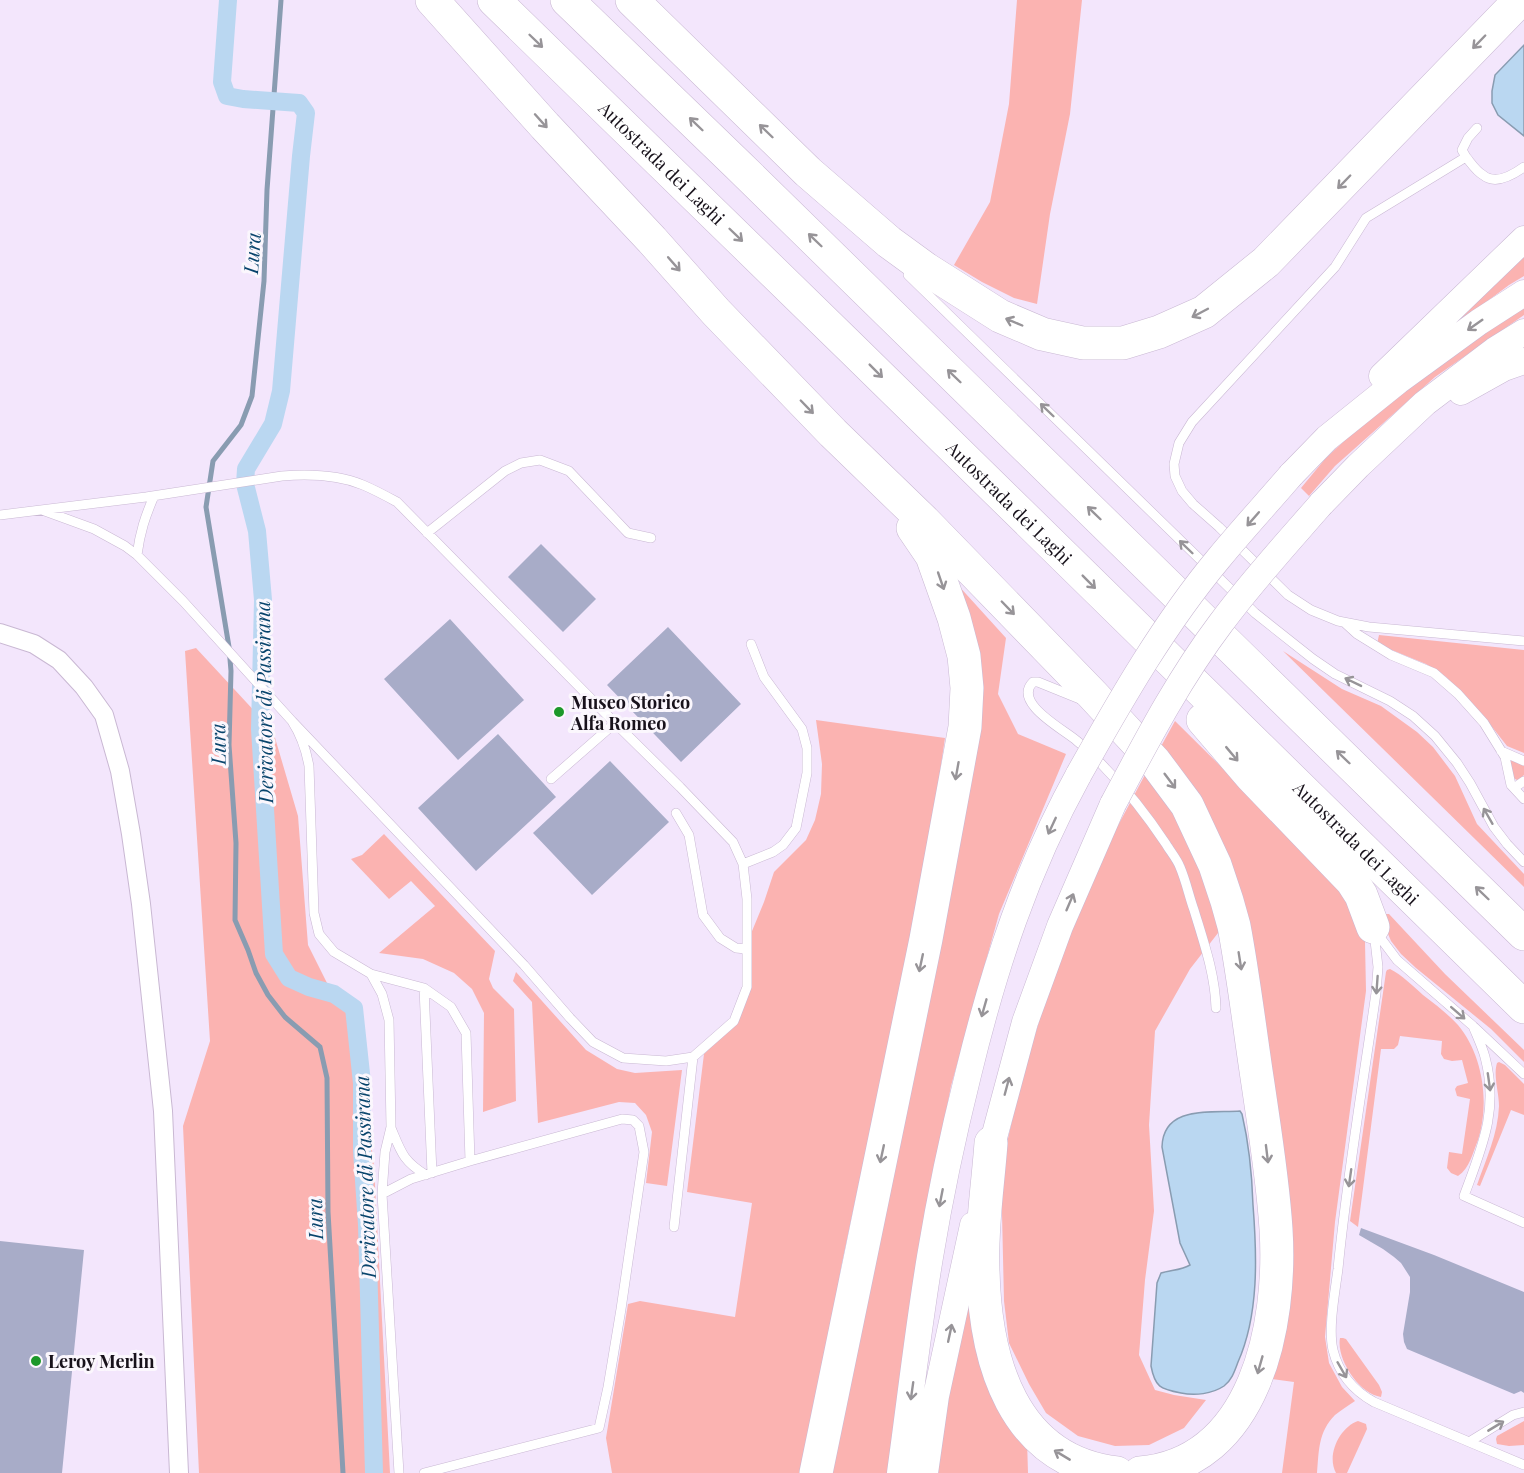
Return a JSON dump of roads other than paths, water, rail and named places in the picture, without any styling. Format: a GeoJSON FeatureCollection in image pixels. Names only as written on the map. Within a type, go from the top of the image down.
{"type":"FeatureCollection","features":[{"type":"Feature","properties":{"kind":"highway"},"geometry":{"type":"LineString","coordinates":[[432,0],[716,312],[833,433],[924,521],[1107,711],[1155,762],[1187,805],[1215,865],[1227,901],[1239,953],[1267,1146],[1276,1230],[1276,1269],[1273,1308],[1259,1371],[1249,1396],[1233,1422],[1213,1443],[1177,1465],[1140,1473]]}},
{"type":"Feature","properties":{"kind":"highway","name":"Autostrada dei Laghi"},"geometry":{"type":"LineString","coordinates":[[494,0],[1524,1007]]}},
{"type":"Feature","properties":{"kind":"highway"},"geometry":{"type":"LineString","coordinates":[[567,0],[1524,934]]}},
{"type":"Feature","properties":{"kind":"highway"},"geometry":{"type":"LineString","coordinates":[[632,0],[808,172],[889,242],[926,269],[1000,316],[1042,334],[1083,343],[1123,343],[1159,332],[1204,312],[1266,262],[1520,0]]}},
{"type":"Feature","properties":{"kind":"highway"},"geometry":{"type":"LineString","coordinates":[[816,1473],[926,939],[965,727],[967,688],[964,656],[954,618],[932,556],[908,521],[833,433]]}},
{"type":"Feature","properties":{"kind":"highway"},"geometry":{"type":"LineString","coordinates":[[1117,610],[1195,711],[1244,768],[1352,880],[1373,927]]}},
{"type":"Feature","properties":{"kind":"highway"},"geometry":{"type":"LineString","coordinates":[[992,1143],[982,1270],[988,1329],[995,1362],[1005,1389],[1017,1412],[1042,1442],[1080,1465],[1117,1473]]}},
{"type":"Feature","properties":{"kind":"main road"},"geometry":{"type":"LineString","coordinates":[[900,1473],[930,1257],[956,1122],[979,1026],[1014,916],[1060,809],[1152,650],[1218,558],[1327,438],[1361,396],[1524,239]]}},
{"type":"Feature","properties":{"kind":"main road"},"geometry":{"type":"LineString","coordinates":[[1327,438],[1398,381],[1479,322],[1524,293]]}},
{"type":"Feature","properties":{"kind":"main road"},"geometry":{"type":"LineString","coordinates":[[925,1473],[936,1396],[992,1143],[1025,1022],[1060,926],[1113,804],[1182,679],[1250,585],[1321,504],[1425,403],[1495,350],[1524,332]]}},
{"type":"Feature","properties":{"kind":"main road"},"geometry":{"type":"LineString","coordinates":[[1358,466],[1454,395],[1504,368],[1524,361]]}},
{"type":"Feature","properties":{"kind":"street"},"geometry":{"type":"LineString","coordinates":[[0,633],[34,644],[59,660],[84,687],[104,715],[120,771],[132,834],[141,904],[163,1111],[179,1473]]}},
{"type":"Feature","properties":{"kind":"lane"},"geometry":{"type":"LineString","coordinates":[[1477,128],[1468,138],[1462,150],[1484,176],[1491,179],[1504,178],[1524,167]]}},
{"type":"Feature","properties":{"kind":"lane"},"geometry":{"type":"LineString","coordinates":[[1466,157],[1366,219],[1335,267],[1192,422],[1179,443],[1174,464],[1175,476],[1182,491],[1193,504],[1288,595],[1311,610],[1338,621],[1369,627],[1524,641]]}},
{"type":"Feature","properties":{"kind":"lane"},"geometry":{"type":"LineString","coordinates":[[808,172],[884,251]]}},
{"type":"Feature","properties":{"kind":"lane"},"geometry":{"type":"LineString","coordinates":[[901,267],[1254,613],[1335,674],[1390,701],[1413,716],[1435,736],[1470,783],[1494,827],[1524,862]]}},
{"type":"Feature","properties":{"kind":"lane"},"geometry":{"type":"LineString","coordinates":[[428,533],[505,471],[521,463],[540,460],[570,471],[628,533],[651,538]]}},
{"type":"Feature","properties":{"kind":"lane"},"geometry":{"type":"LineString","coordinates":[[0,515],[40,509],[154,496],[299,474],[327,476],[360,484],[398,502],[733,842],[743,864],[747,899],[747,987],[734,1021],[693,1057],[666,1061],[623,1058],[593,1042],[524,965],[137,555],[94,529],[40,509]]}},
{"type":"Feature","properties":{"kind":"lane"},"geometry":{"type":"LineString","coordinates":[[137,555],[143,520],[154,496]]}},
{"type":"Feature","properties":{"kind":"lane"},"geometry":{"type":"LineString","coordinates":[[1344,622],[1357,634],[1391,655],[1434,673],[1458,694],[1484,723],[1505,757],[1511,784],[1524,799]]}},
{"type":"Feature","properties":{"kind":"lane"},"geometry":{"type":"LineString","coordinates":[[743,864],[773,852],[783,845],[796,828],[807,773],[807,748],[802,729],[764,677],[751,644]]}},
{"type":"Feature","properties":{"kind":"lane"},"geometry":{"type":"LineString","coordinates":[[1107,711],[1038,682],[1033,682],[1028,690],[1030,700],[1036,708],[1052,724],[1075,739],[1139,805],[1180,866],[1210,960],[1216,1008]]}},
{"type":"Feature","properties":{"kind":"lane"},"geometry":{"type":"LineString","coordinates":[[292,721],[301,734],[309,766],[314,914],[319,934],[334,952],[371,974],[424,988],[451,1007],[466,1033],[470,1161]]}},
{"type":"Feature","properties":{"kind":"lane"},"geometry":{"type":"LineString","coordinates":[[551,779],[615,723]]}},
{"type":"Feature","properties":{"kind":"lane"},"geometry":{"type":"LineString","coordinates":[[1501,751],[1524,761]]}},
{"type":"Feature","properties":{"kind":"lane"},"geometry":{"type":"LineString","coordinates":[[1514,788],[1524,781]]}},
{"type":"Feature","properties":{"kind":"lane"},"geometry":{"type":"LineString","coordinates":[[676,813],[689,835],[703,915],[720,938],[736,948],[746,949]]}},
{"type":"Feature","properties":{"kind":"lane"},"geometry":{"type":"LineString","coordinates":[[1373,927],[1397,960],[1524,1074]]}},
{"type":"Feature","properties":{"kind":"lane"},"geometry":{"type":"LineString","coordinates":[[1373,927],[1378,967],[1376,993],[1341,1242],[1333,1315],[1333,1348],[1340,1370],[1357,1392],[1374,1402],[1524,1465]]}},
{"type":"Feature","properties":{"kind":"lane"},"geometry":{"type":"LineString","coordinates":[[371,974],[382,994],[389,1020],[391,1127],[382,1194],[399,1473]]}},
{"type":"Feature","properties":{"kind":"lane"},"geometry":{"type":"LineString","coordinates":[[424,988],[429,1174]]}},
{"type":"Feature","properties":{"kind":"lane"},"geometry":{"type":"LineString","coordinates":[[1473,1026],[1484,1056],[1490,1083],[1490,1113],[1484,1144],[1464,1196],[1524,1223]]}},
{"type":"Feature","properties":{"kind":"lane"},"geometry":{"type":"LineString","coordinates":[[675,1227],[693,1057]]}},
{"type":"Feature","properties":{"kind":"lane"},"geometry":{"type":"LineString","coordinates":[[382,1194],[411,1179],[622,1119],[633,1120],[639,1125],[644,1152],[608,1387],[599,1428],[424,1473]]}},
{"type":"Feature","properties":{"kind":"lane"},"geometry":{"type":"LineString","coordinates":[[391,1127],[400,1151],[411,1166],[429,1174]]}},
{"type":"Feature","properties":{"kind":"lane"},"geometry":{"type":"LineString","coordinates":[[1469,1442],[1513,1415],[1524,1412]]}},
{"type":"Feature","properties":{"kind":"water"},"geometry":{"type":"Polygon","coordinates":[[[1524,45],[1524,136],[1498,115],[1492,103],[1492,91],[1495,75],[1524,45]]]}},
{"type":"Feature","properties":{"kind":"water"},"geometry":{"type":"Polygon","coordinates":[[[1240,1111],[1250,1159],[1256,1265],[1250,1325],[1236,1368],[1227,1384],[1203,1394],[1174,1392],[1157,1383],[1151,1366],[1157,1283],[1161,1273],[1190,1265],[1180,1243],[1162,1147],[1164,1133],[1179,1118],[1190,1114],[1240,1111]]]}},
{"type":"Feature","properties":{"kind":"waterway","name":"Derivatore di Passirana"},"geometry":{"type":"LineString","coordinates":[[228,0],[222,82],[227,96],[299,103],[306,113],[281,391],[273,424],[246,469],[245,484],[257,531],[263,600],[260,729],[274,954],[289,978],[334,994],[354,1008],[362,1083],[362,1151],[367,1225],[374,1473]]}},
{"type":"Feature","properties":{"kind":"waterway","name":"Lura"},"geometry":{"type":"LineString","coordinates":[[281,0],[267,190],[264,281],[252,396],[241,425],[213,461],[206,507],[231,671],[229,745],[236,843],[235,920],[256,973],[268,995],[285,1017],[320,1047],[327,1078],[328,1212],[343,1473]]}},
{"type":"Feature","properties":{"kind":"place","name":"Museo Storico Alfa Romeo"},"geometry":{"type":"Point","coordinates":[559,712]}},
{"type":"Feature","properties":{"kind":"place","name":"Leroy Merlin"},"geometry":{"type":"Point","coordinates":[36,1361]}}]}
